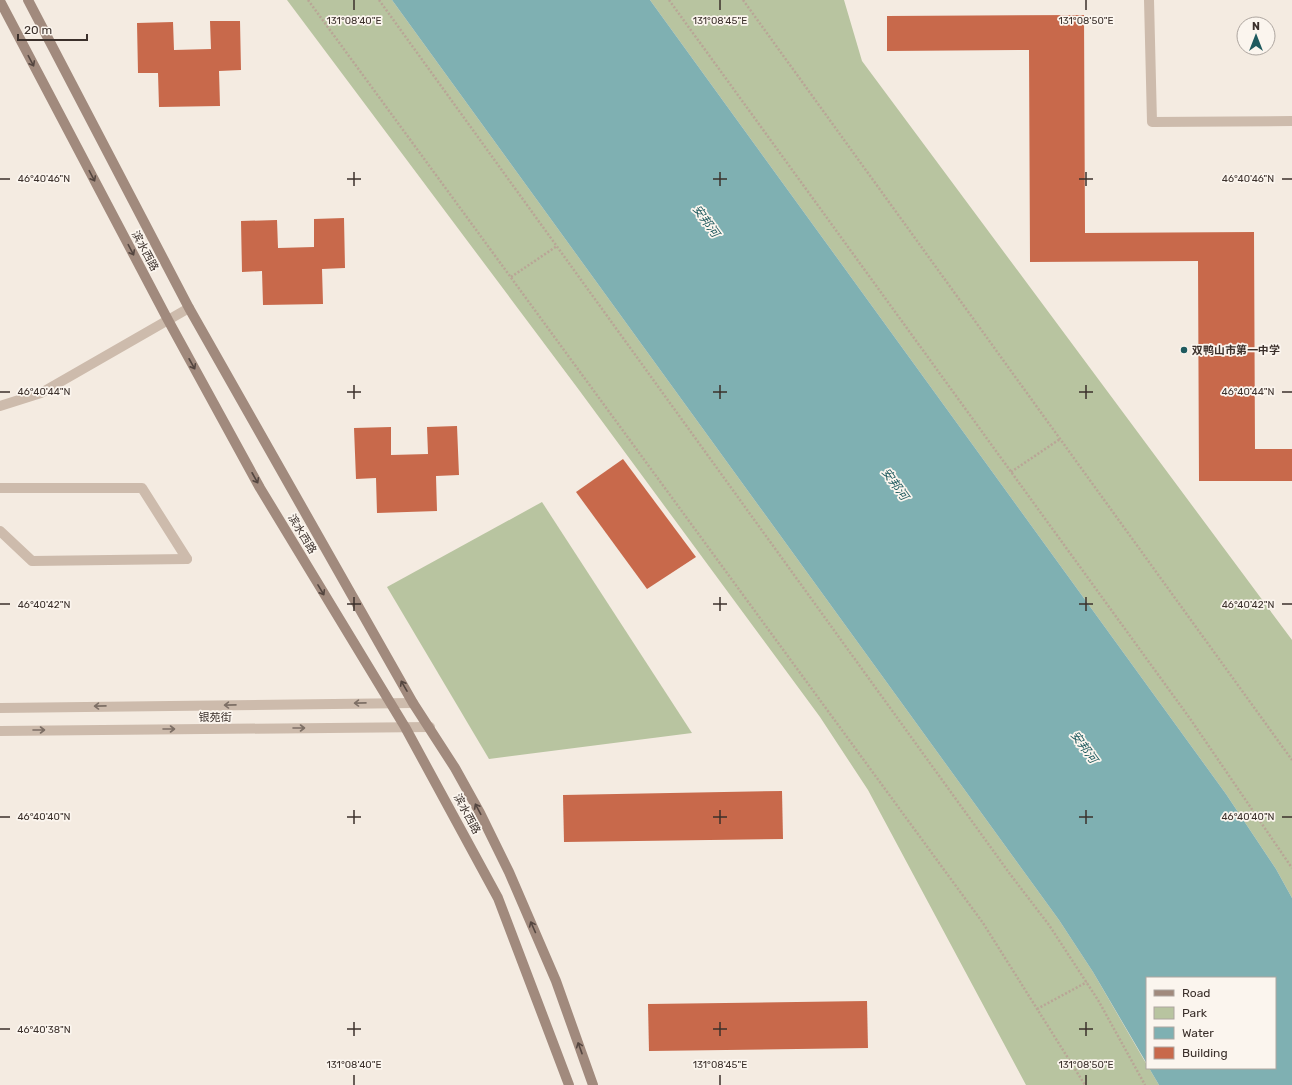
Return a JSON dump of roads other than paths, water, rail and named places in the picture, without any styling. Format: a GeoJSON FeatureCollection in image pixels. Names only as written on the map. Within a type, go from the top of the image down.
{"type":"FeatureCollection","features":[{"type":"Feature","properties":{"kind":"main road","name":"滨水西路"},"geometry":{"type":"LineString","coordinates":[[28,0],[189,308],[413,703],[430,727],[455,768],[480,813],[556,981],[593,1085]]}},
{"type":"Feature","properties":{"kind":"main road","name":"滨水西路"},"geometry":{"type":"LineString","coordinates":[[0,1],[168,320],[260,488],[405,727],[498,898],[569,1085]]}},
{"type":"Feature","properties":{"kind":"street"},"geometry":{"type":"LineString","coordinates":[[1149,0],[1152,122],[1292,121]]}},
{"type":"Feature","properties":{"kind":"street"},"geometry":{"type":"LineString","coordinates":[[0,406],[41,393],[189,308]]}},
{"type":"Feature","properties":{"kind":"street"},"geometry":{"type":"LineString","coordinates":[[0,488],[142,488],[187,559],[32,561],[0,531]]}},
{"type":"Feature","properties":{"kind":"street","name":"银苑街"},"geometry":{"type":"LineString","coordinates":[[0,708],[413,703]]}},
{"type":"Feature","properties":{"kind":"street","name":"银苑街"},"geometry":{"type":"LineString","coordinates":[[0,731],[430,727]]}},
{"type":"Feature","properties":{"kind":"water","name":"安邦河"},"geometry":{"type":"Polygon","coordinates":[[[392,0],[650,0],[1226,794],[1276,869],[1292,898],[1292,1085],[1159,1085],[1150,1069],[1276,1069],[1276,977],[1146,977],[1146,1062],[1093,972],[1059,920],[392,0]]]}},
{"type":"Feature","properties":{"kind":"place","name":"双鸭山市第一中学"},"geometry":{"type":"Point","coordinates":[1184,350]}}]}
